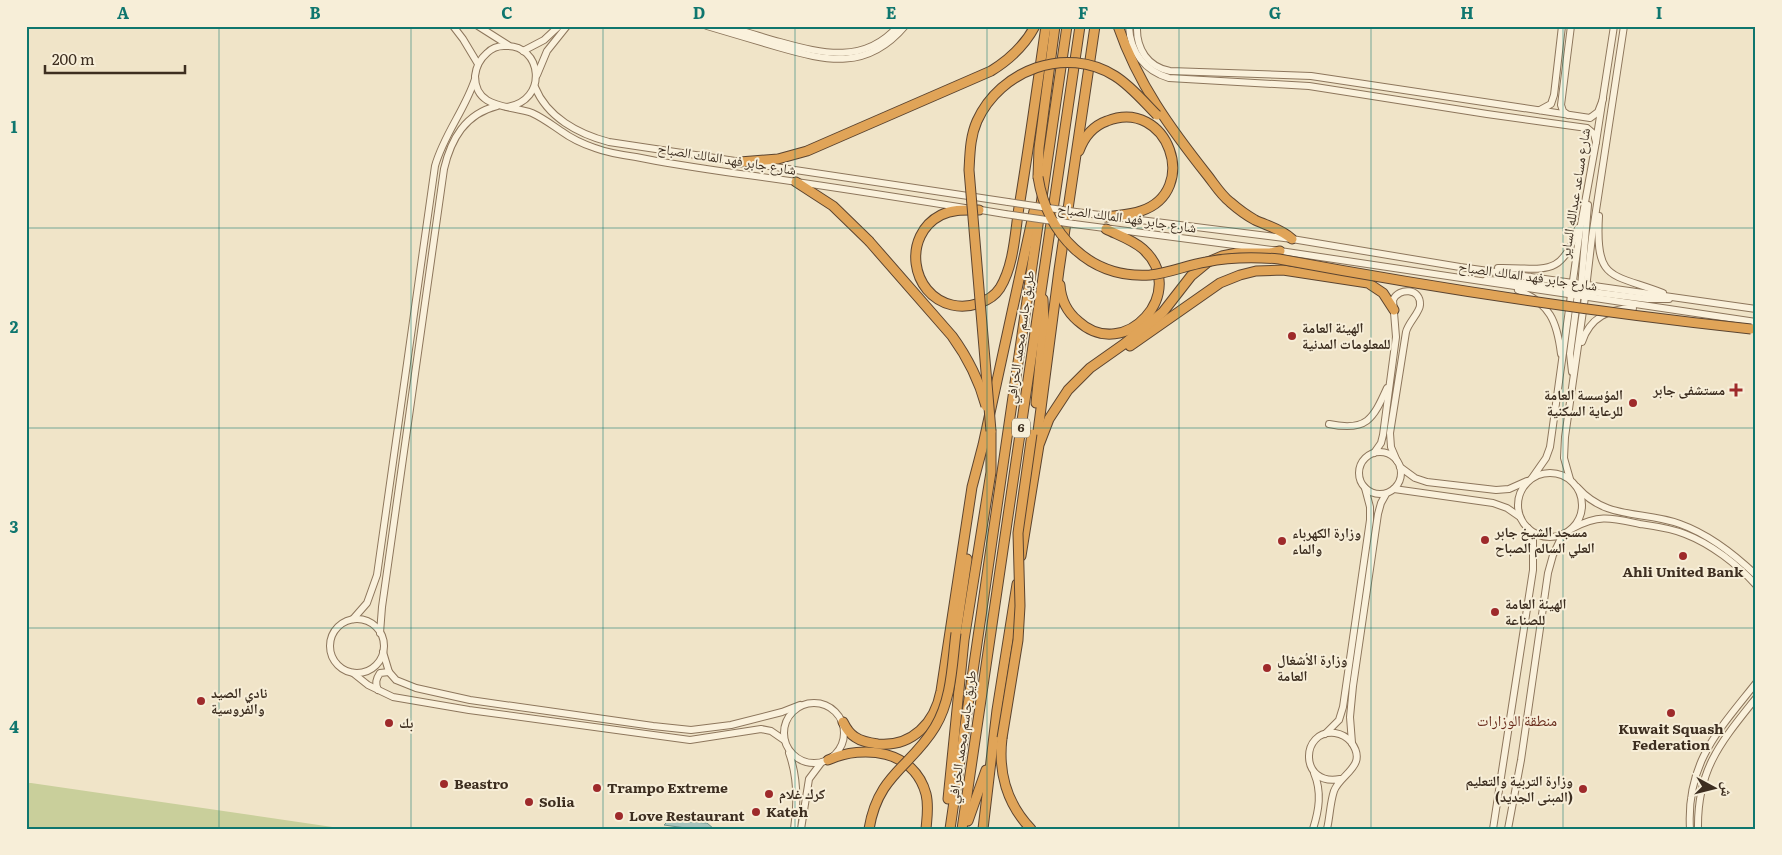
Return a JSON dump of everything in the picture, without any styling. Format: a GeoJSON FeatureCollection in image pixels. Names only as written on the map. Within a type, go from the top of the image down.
{"type":"FeatureCollection","features":[{"type":"Feature","properties":{"kind":"highway"},"geometry":{"type":"LineString","coordinates":[[740,162],[778,159],[807,151],[991,71],[1006,62],[1031,34],[1035,26]]}},
{"type":"Feature","properties":{"kind":"highway"},"geometry":{"type":"LineString","coordinates":[[979,210],[955,211],[941,215],[928,224],[919,238],[915,256],[918,276],[928,291],[941,301],[954,306],[973,305],[987,299],[999,290],[1008,274],[1046,26]]}},
{"type":"Feature","properties":{"kind":"highway"},"geometry":{"type":"LineString","coordinates":[[1055,26],[1039,148],[1038,177],[1046,208],[1053,223],[1070,245],[1101,266],[1118,272],[1137,275],[1161,274],[1206,262],[1237,258],[1268,258],[1543,303],[1646,317],[1754,327]]}},
{"type":"Feature","properties":{"kind":"highway","name":"طريق جاسم محمد الخرافي"},"geometry":{"type":"LineString","coordinates":[[948,829],[1067,26]]}},
{"type":"Feature","properties":{"kind":"highway","name":"طريق جاسم محمد الخرافي"},"geometry":{"type":"LineString","coordinates":[[962,829],[1081,26]]}},
{"type":"Feature","properties":{"kind":"highway"},"geometry":{"type":"LineString","coordinates":[[983,829],[993,743],[1036,459],[1059,270],[1095,26]]}},
{"type":"Feature","properties":{"kind":"highway"},"geometry":{"type":"LineString","coordinates":[[1118,26],[1126,52],[1144,88],[1190,154]]}},
{"type":"Feature","properties":{"kind":"highway"},"geometry":{"type":"LineString","coordinates":[[948,829],[948,802],[964,640],[991,472],[992,431],[969,170],[971,141],[976,123],[985,106],[998,90],[1025,72],[1054,63],[1070,62],[1102,69],[1128,86],[1157,115],[1228,201],[1248,216],[1283,232],[1292,239]]}},
{"type":"Feature","properties":{"kind":"highway"},"geometry":{"type":"LineString","coordinates":[[1074,165],[1087,136],[1099,125],[1113,118],[1124,117],[1144,120],[1153,126],[1167,142],[1173,161],[1173,172],[1162,196],[1151,206],[1141,211],[1106,217]]}},
{"type":"Feature","properties":{"kind":"highway"},"geometry":{"type":"LineString","coordinates":[[870,829],[874,806],[888,780],[923,743],[935,727],[946,706],[983,445],[1050,140]]}},
{"type":"Feature","properties":{"kind":"highway"},"geometry":{"type":"LineString","coordinates":[[796,182],[833,206],[869,241],[952,336],[972,366],[982,390],[992,431]]}},
{"type":"Feature","properties":{"kind":"highway"},"geometry":{"type":"LineString","coordinates":[[1059,270],[1062,301],[1070,313],[1084,326],[1094,332],[1111,333],[1129,330],[1139,324],[1148,316],[1154,306],[1158,295],[1158,272],[1144,249],[1106,229]]}},
{"type":"Feature","properties":{"kind":"highway"},"geometry":{"type":"LineString","coordinates":[[1103,360],[1163,312],[1191,276],[1208,262],[1222,256],[1237,253],[1270,253],[1280,251]]}},
{"type":"Feature","properties":{"kind":"highway"},"geometry":{"type":"LineString","coordinates":[[1124,344],[1147,330],[1184,301],[1210,284],[1254,267],[1290,261]]}},
{"type":"Feature","properties":{"kind":"highway"},"geometry":{"type":"LineString","coordinates":[[1036,459],[1041,436],[1058,403],[1090,368],[1128,347],[1220,283],[1256,271],[1283,270],[1362,282],[1378,289],[1394,310]]}},
{"type":"Feature","properties":{"kind":"highway"},"geometry":{"type":"LineString","coordinates":[[1031,829],[1019,814],[1007,790],[1001,764],[1002,738],[1018,634],[1020,606],[1018,538],[1036,403],[1044,315],[1041,292]]}},
{"type":"Feature","properties":{"kind":"highway"},"geometry":{"type":"LineString","coordinates":[[1036,403],[1047,359]]}},
{"type":"Feature","properties":{"kind":"highway"},"geometry":{"type":"LineString","coordinates":[[842,722],[857,739],[875,744],[892,744],[915,735],[927,724],[936,709],[941,691],[972,487],[983,445]]}},
{"type":"Feature","properties":{"kind":"highway"},"geometry":{"type":"LineString","coordinates":[[967,829],[993,743]]}},
{"type":"Feature","properties":{"kind":"highway"},"geometry":{"type":"LineString","coordinates":[[824,761],[839,755],[863,751],[888,754],[904,763],[917,775],[925,790],[928,807],[926,829]]}},
{"type":"Feature","properties":{"kind":"street"},"geometry":{"type":"LineString","coordinates":[[453,26],[478,64]]}},
{"type":"Feature","properties":{"kind":"street"},"geometry":{"type":"LineString","coordinates":[[478,26],[509,46],[523,51],[533,62],[536,77]]}},
{"type":"Feature","properties":{"kind":"street"},"geometry":{"type":"LineString","coordinates":[[523,51],[544,40],[559,26]]}},
{"type":"Feature","properties":{"kind":"street"},"geometry":{"type":"LineString","coordinates":[[475,78],[478,90],[486,100],[497,106],[506,107],[520,104],[526,100],[534,87],[536,77],[547,51],[567,26]]}},
{"type":"Feature","properties":{"kind":"street"},"geometry":{"type":"LineString","coordinates":[[707,26],[805,54],[831,59],[856,58],[869,53],[889,42],[905,26]]}},
{"type":"Feature","properties":{"kind":"street"},"geometry":{"type":"LineString","coordinates":[[725,26],[806,49],[838,54],[866,49],[886,38],[898,26]]}},
{"type":"Feature","properties":{"kind":"street"},"geometry":{"type":"LineString","coordinates":[[1128,26],[1131,44],[1136,54],[1148,69],[1158,75],[1169,78],[1309,86],[1577,126],[1592,130],[1596,142]]}},
{"type":"Feature","properties":{"kind":"street"},"geometry":{"type":"LineString","coordinates":[[1137,26],[1137,38],[1142,52],[1151,62],[1162,69],[1311,76],[1590,118],[1595,116],[1603,100]]}},
{"type":"Feature","properties":{"kind":"street"},"geometry":{"type":"LineString","coordinates":[[1540,110],[1551,104],[1554,95],[1562,26]]}},
{"type":"Feature","properties":{"kind":"street"},"geometry":{"type":"LineString","coordinates":[[1569,115],[1561,105],[1572,26]]}},
{"type":"Feature","properties":{"kind":"street","name":"شارع مساعد عبدالله الساير"},"geometry":{"type":"LineString","coordinates":[[1570,479],[1564,458],[1564,447],[1576,358],[1583,215],[1614,26]]}},
{"type":"Feature","properties":{"kind":"street","name":"شارع مساعد عبدالله الساير"},"geometry":{"type":"LineString","coordinates":[[1530,479],[1540,469],[1550,446],[1562,362],[1592,237],[1600,193],[1624,26]]}},
{"type":"Feature","properties":{"kind":"street"},"geometry":{"type":"LineString","coordinates":[[383,652],[389,672],[396,680],[436,694],[691,730],[747,721],[813,702],[826,704],[836,712],[842,722],[844,737],[834,756],[814,763],[801,761],[771,731],[761,729],[690,740],[407,700],[393,697],[368,685],[353,673],[336,664],[331,655],[332,636],[337,628],[353,619],[367,602],[377,575],[435,166],[444,141],[466,103],[478,64],[491,50],[509,46]]}},
{"type":"Feature","properties":{"kind":"street"},"geometry":{"type":"LineString","coordinates":[[1256,74],[1254,78],[1256,83]]}},
{"type":"Feature","properties":{"kind":"street","name":"شارع جابر فهد المالك الصباح"},"geometry":{"type":"LineString","coordinates":[[534,87],[543,103],[555,116],[596,139],[621,145],[1106,217],[1292,239],[1482,269],[1579,290],[1645,307],[1754,327]]}},
{"type":"Feature","properties":{"kind":"street"},"geometry":{"type":"LineString","coordinates":[[1405,101],[1406,90]]}},
{"type":"Feature","properties":{"kind":"street"},"geometry":{"type":"LineString","coordinates":[[380,633],[382,606],[446,159],[464,124],[479,112],[497,106]]}},
{"type":"Feature","properties":{"kind":"street","name":"شارع جابر فهد المالك الصباح"},"geometry":{"type":"LineString","coordinates":[[506,107],[516,108],[536,115],[574,139],[608,152],[656,161],[1106,229],[1280,251],[1472,281],[1510,286],[1579,290]]}},
{"type":"Feature","properties":{"kind":"street"},"geometry":{"type":"LineString","coordinates":[[1577,126],[1579,117]]}},
{"type":"Feature","properties":{"kind":"street"},"geometry":{"type":"LineString","coordinates":[[1573,376],[1570,354],[1588,212],[1588,189]]}},
{"type":"Feature","properties":{"kind":"street"},"geometry":{"type":"LineString","coordinates":[[1600,193],[1598,248],[1603,263],[1620,279],[1677,298],[1756,309]]}},
{"type":"Feature","properties":{"kind":"street"},"geometry":{"type":"LineString","coordinates":[[1482,269],[1536,269],[1553,265],[1567,254],[1583,215]]}},
{"type":"Feature","properties":{"kind":"street"},"geometry":{"type":"LineString","coordinates":[[1472,281],[1502,280],[1648,300],[1677,298]]}},
{"type":"Feature","properties":{"kind":"street"},"geometry":{"type":"LineString","coordinates":[[1510,286],[1534,298],[1547,310],[1556,326],[1562,362]]}},
{"type":"Feature","properties":{"kind":"street"},"geometry":{"type":"LineString","coordinates":[[1314,829],[1320,789],[1308,757],[1309,750],[1317,738],[1325,734],[1339,720],[1343,707],[1370,520],[1370,507],[1359,471],[1363,461],[1374,453],[1382,439],[1396,337],[1393,300],[1398,293],[1410,291],[1418,296],[1420,309],[1408,324],[1406,332],[1390,433],[1391,448],[1399,464],[1401,477],[1394,490]]}},
{"type":"Feature","properties":{"kind":"street"},"geometry":{"type":"LineString","coordinates":[[1576,358],[1587,330],[1597,318],[1618,309],[1645,307]]}},
{"type":"Feature","properties":{"kind":"street"},"geometry":{"type":"LineString","coordinates":[[1329,424],[1349,427],[1359,425],[1368,420],[1378,408],[1390,382]]}},
{"type":"Feature","properties":{"kind":"street"},"geometry":{"type":"LineString","coordinates":[[1374,453],[1387,453],[1415,478],[1427,482],[1496,490],[1509,489],[1541,474],[1551,472],[1561,474],[1570,479],[1589,499],[1605,508],[1669,521],[1703,534],[1732,554],[1756,575]]}},
{"type":"Feature","properties":{"kind":"street"},"geometry":{"type":"LineString","coordinates":[[1492,829],[1533,570],[1532,538],[1518,509],[1522,489],[1530,479]]}},
{"type":"Feature","properties":{"kind":"street"},"geometry":{"type":"LineString","coordinates":[[1573,528],[1579,519],[1582,508],[1582,497],[1577,487]]}},
{"type":"Feature","properties":{"kind":"street"},"geometry":{"type":"LineString","coordinates":[[1365,488],[1377,494],[1386,494],[1394,490],[1493,503],[1507,508],[1522,519]]}},
{"type":"Feature","properties":{"kind":"street"},"geometry":{"type":"LineString","coordinates":[[1312,770],[1322,778],[1334,781],[1349,774],[1355,763],[1356,751],[1352,743],[1350,717],[1353,686],[1378,514],[1386,494]]}},
{"type":"Feature","properties":{"kind":"street"},"geometry":{"type":"LineString","coordinates":[[1528,528],[1536,533],[1554,537],[1587,520],[1603,518],[1673,530],[1698,540],[1733,563],[1756,585]]}},
{"type":"Feature","properties":{"kind":"street"},"geometry":{"type":"LineString","coordinates":[[1646,525],[1653,521],[1663,523],[1669,521]]}},
{"type":"Feature","properties":{"kind":"street"},"geometry":{"type":"LineString","coordinates":[[1508,829],[1521,760],[1548,573],[1553,555],[1563,534]]}},
{"type":"Feature","properties":{"kind":"street"},"geometry":{"type":"LineString","coordinates":[[353,619],[369,622],[380,633],[384,642],[383,652],[379,661],[363,673],[353,673]]}},
{"type":"Feature","properties":{"kind":"street"},"geometry":{"type":"LineString","coordinates":[[378,690],[377,677],[380,673],[389,672]]}},
{"type":"Feature","properties":{"kind":"street"},"geometry":{"type":"LineString","coordinates":[[1690,829],[1689,814],[1692,789],[1703,756],[1714,738],[1756,683]]}},
{"type":"Feature","properties":{"kind":"street"},"geometry":{"type":"LineString","coordinates":[[1698,829],[1699,802],[1710,763],[1730,730],[1756,698]]}},
{"type":"Feature","properties":{"kind":"street"},"geometry":{"type":"LineString","coordinates":[[794,829],[797,789],[792,761],[783,732],[788,716],[800,705]]}},
{"type":"Feature","properties":{"kind":"street"},"geometry":{"type":"LineString","coordinates":[[1325,734],[1337,733],[1352,743]]}},
{"type":"Feature","properties":{"kind":"street"},"geometry":{"type":"LineString","coordinates":[[801,829],[809,779],[824,761]]}},
{"type":"Feature","properties":{"kind":"street"},"geometry":{"type":"LineString","coordinates":[[1710,763],[1714,772]]}},
{"type":"Feature","properties":{"kind":"street"},"geometry":{"type":"LineString","coordinates":[[1327,829],[1334,793],[1340,779]]}},
{"type":"Feature","properties":{"kind":"street"},"geometry":{"type":"LineString","coordinates":[[1513,829],[1514,792]]}},
{"type":"Feature","properties":{"kind":"green space"},"geometry":{"type":"Polygon","coordinates":[[[26,783],[31,783],[346,829],[26,829],[26,783]]]}},
{"type":"Feature","properties":{"kind":"water"},"geometry":{"type":"Polygon","coordinates":[[[679,819],[707,823],[714,829],[693,829],[664,825],[669,820],[679,819]]]}},
{"type":"Feature","properties":{"kind":"place","name":"الهيئة العامة للمعلومات المدنية"},"geometry":{"type":"Point","coordinates":[1292,336]}},
{"type":"Feature","properties":{"kind":"place","name":"مستشفى جابر"},"geometry":{"type":"Point","coordinates":[1736,390]}},
{"type":"Feature","properties":{"kind":"place","name":"المؤسسة العامة للرعاية السكنية"},"geometry":{"type":"Point","coordinates":[1633,403]}},
{"type":"Feature","properties":{"kind":"place","name":"مسجد الشيخ جابر العلي السالم الصباح"},"geometry":{"type":"Point","coordinates":[1485,540]}},
{"type":"Feature","properties":{"kind":"place","name":"وزارة الكهرباء والماء"},"geometry":{"type":"Point","coordinates":[1282,541]}},
{"type":"Feature","properties":{"kind":"place","name":"Ahli United Bank"},"geometry":{"type":"Point","coordinates":[1683,556]}},
{"type":"Feature","properties":{"kind":"place","name":"الهيئة العامة للصناعة"},"geometry":{"type":"Point","coordinates":[1495,612]}},
{"type":"Feature","properties":{"kind":"place","name":"وزارة الأشغال العامة"},"geometry":{"type":"Point","coordinates":[1267,668]}},
{"type":"Feature","properties":{"kind":"place","name":"نادي الصيد والفروسية"},"geometry":{"type":"Point","coordinates":[201,701]}},
{"type":"Feature","properties":{"kind":"place","name":"Kuwait Squash Federation"},"geometry":{"type":"Point","coordinates":[1671,713]}},
{"type":"Feature","properties":{"kind":"place","name":"بك"},"geometry":{"type":"Point","coordinates":[389,723]}},
{"type":"Feature","properties":{"kind":"place","name":"Beastro"},"geometry":{"type":"Point","coordinates":[444,784]}},
{"type":"Feature","properties":{"kind":"place","name":"Trampo Extreme"},"geometry":{"type":"Point","coordinates":[597,788]}},
{"type":"Feature","properties":{"kind":"place","name":"وزارة التربية والتعليم (المبنى الجديد)"},"geometry":{"type":"Point","coordinates":[1583,789]}},
{"type":"Feature","properties":{"kind":"place","name":"كرك غلام"},"geometry":{"type":"Point","coordinates":[769,794]}},
{"type":"Feature","properties":{"kind":"place","name":"Solia"},"geometry":{"type":"Point","coordinates":[529,802]}},
{"type":"Feature","properties":{"kind":"place","name":"Kateh"},"geometry":{"type":"Point","coordinates":[756,812]}},
{"type":"Feature","properties":{"kind":"place","name":"Love Restaurant"},"geometry":{"type":"Point","coordinates":[619,816]}},
{"type":"Feature","properties":{"kind":"district","name":"منطقة الوزارات"},"geometry":{"type":"Point","coordinates":[1517,721]}}]}
